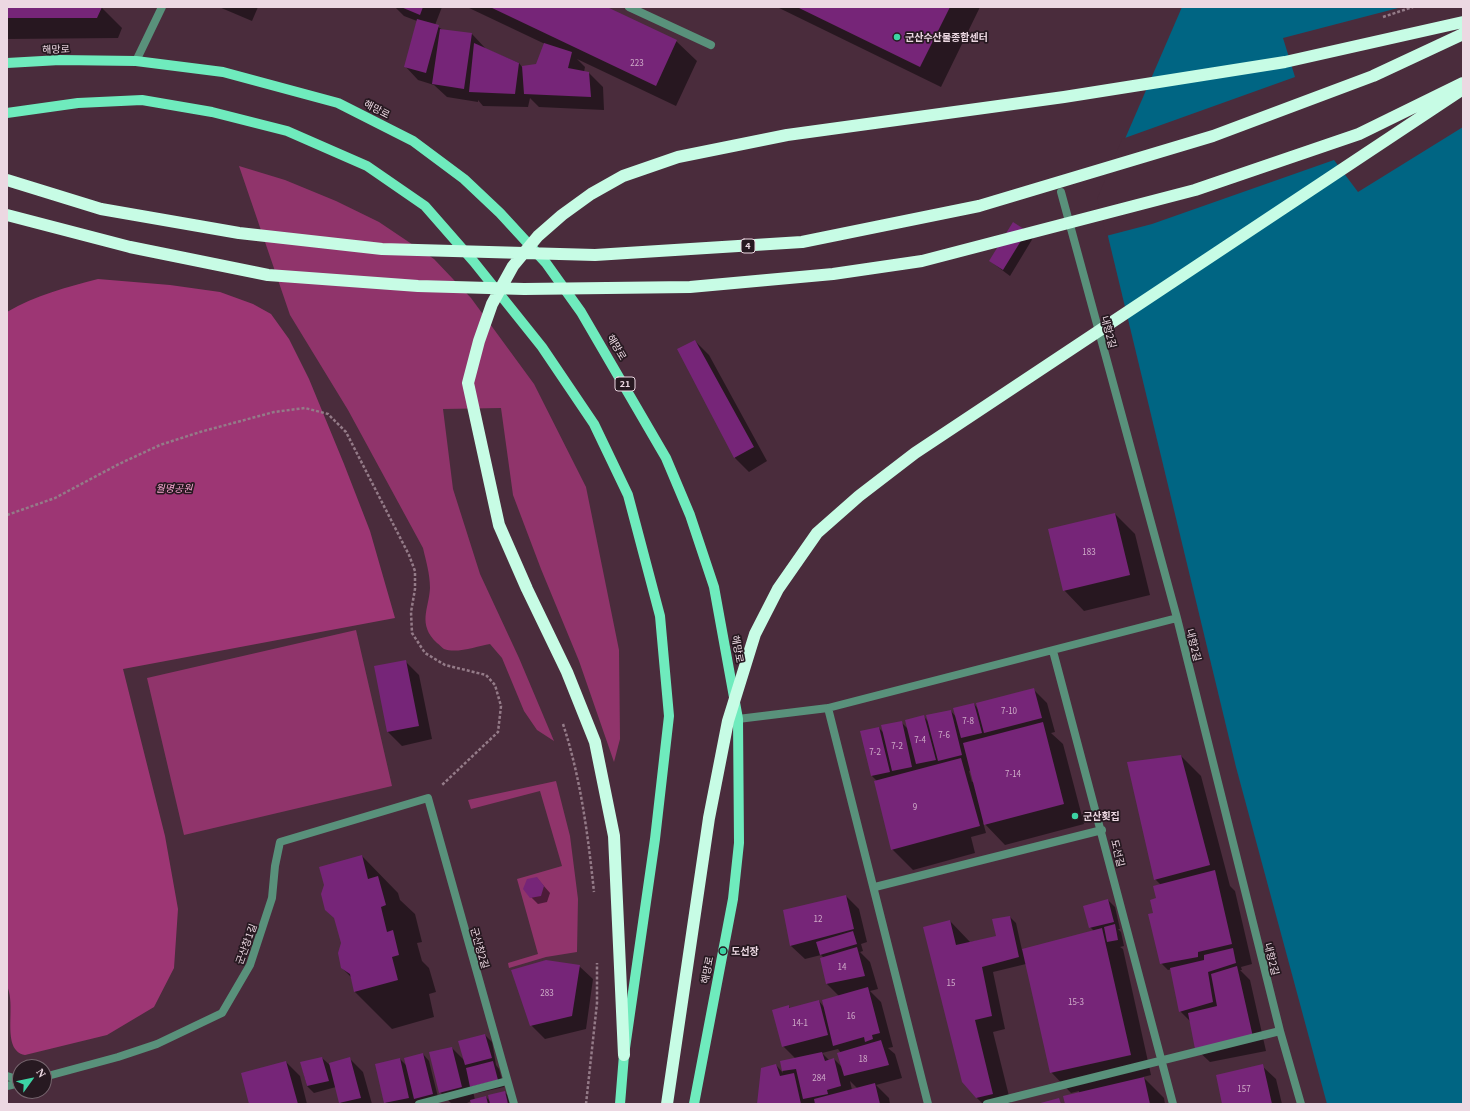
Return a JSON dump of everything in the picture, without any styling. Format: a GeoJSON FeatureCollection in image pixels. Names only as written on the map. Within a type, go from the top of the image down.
{"type":"FeatureCollection","features":[{"type":"Feature","properties":{"kind":"highway"},"geometry":{"type":"LineString","coordinates":[[624,1055],[614,836],[594,742],[567,672],[527,589],[499,525],[468,383],[479,341],[492,304],[513,266],[538,236],[562,215],[591,194],[623,176],[678,157],[787,135],[1064,97],[1285,62],[1463,22]]}},
{"type":"Feature","properties":{"kind":"highway","name":"4"},"geometry":{"type":"LineString","coordinates":[[7,180],[100,209],[239,233],[382,249],[595,256],[802,242],[979,206],[1213,136],[1373,76],[1463,34]]}},
{"type":"Feature","properties":{"kind":"highway"},"geometry":{"type":"LineString","coordinates":[[7,215],[130,247],[268,275],[418,286],[524,289],[706,286],[833,274],[922,262],[1195,190],[1359,134],[1463,83]]}},
{"type":"Feature","properties":{"kind":"highway"},"geometry":{"type":"LineString","coordinates":[[667,1104],[709,818],[728,721],[755,634],[778,589],[817,533],[859,496],[915,453],[1463,90]]}},
{"type":"Feature","properties":{"kind":"main road","name":"해망로"},"geometry":{"type":"LineString","coordinates":[[7,63],[60,60],[136,61],[223,72],[338,103],[413,141],[464,179],[500,213],[540,257],[581,312],[666,458],[690,515],[714,587],[738,719],[739,843],[733,900],[694,1104]]}},
{"type":"Feature","properties":{"kind":"main road"},"geometry":{"type":"LineString","coordinates":[[7,113],[78,103],[142,100],[212,112],[287,131],[367,166],[425,206],[460,245],[542,347],[594,424],[628,495],[660,616],[669,716],[655,839],[624,1055],[620,1104]]}},
{"type":"Feature","properties":{"kind":"street"},"geometry":{"type":"LineString","coordinates":[[136,61],[162,7]]}},
{"type":"Feature","properties":{"kind":"street"},"geometry":{"type":"LineString","coordinates":[[629,7],[711,45]]}},
{"type":"Feature","properties":{"kind":"street","name":"내항2길"},"geometry":{"type":"LineString","coordinates":[[1061,192],[1177,618],[1280,1031],[1301,1104]]}},
{"type":"Feature","properties":{"kind":"street"},"geometry":{"type":"LineString","coordinates":[[738,719],[828,708],[1177,618]]}},
{"type":"Feature","properties":{"kind":"street","name":"도선길"},"geometry":{"type":"LineString","coordinates":[[1053,651],[1102,830],[1173,1104]]}},
{"type":"Feature","properties":{"kind":"street"},"geometry":{"type":"LineString","coordinates":[[828,708],[928,1104]]}},
{"type":"Feature","properties":{"kind":"street","name":"군산창1길"},"geometry":{"type":"LineString","coordinates":[[52,1075],[118,1057],[157,1044],[222,1013],[250,965],[272,898],[275,866],[280,842],[428,798]]}},
{"type":"Feature","properties":{"kind":"street","name":"군산창2길"},"geometry":{"type":"LineString","coordinates":[[428,798],[514,1104]]}},
{"type":"Feature","properties":{"kind":"street"},"geometry":{"type":"LineString","coordinates":[[874,887],[1102,830]]}},
{"type":"Feature","properties":{"kind":"street"},"geometry":{"type":"LineString","coordinates":[[987,1104],[1280,1031]]}},
{"type":"Feature","properties":{"kind":"street"},"geometry":{"type":"LineString","coordinates":[[419,1104],[507,1081]]}},
{"type":"Feature","properties":{"kind":"path"},"geometry":{"type":"LineString","coordinates":[[7,515],[55,498],[119,464],[160,445],[200,432],[274,412],[306,408],[328,414],[346,432],[409,555],[414,571],[415,589],[410,612],[412,633],[425,652],[445,665],[486,675],[495,685],[501,706],[498,732],[428,798]]}},
{"type":"Feature","properties":{"kind":"path"},"geometry":{"type":"LineString","coordinates":[[561,717],[572,752],[588,835],[594,896]]}},
{"type":"Feature","properties":{"kind":"path"},"geometry":{"type":"LineString","coordinates":[[586,1104],[597,1003],[597,957]]}},
{"type":"Feature","properties":{"kind":"shaded area"},"geometry":{"type":"Polygon","coordinates":[[[239,166],[285,180],[336,201],[379,222],[434,259],[471,298],[534,384],[586,487],[619,650],[620,739],[614,762],[579,661],[541,569],[513,495],[501,408],[443,409],[453,489],[480,574],[519,658],[554,741],[537,730],[524,711],[502,658],[490,644],[455,651],[449,650],[443,648],[437,643],[427,629],[426,616],[430,583],[423,548],[348,410],[290,315],[239,166]]]}},
{"type":"Feature","properties":{"kind":"shaded area"},"geometry":{"type":"Polygon","coordinates":[[[356,630],[392,786],[184,835],[147,678],[356,630]]]}},
{"type":"Feature","properties":{"kind":"shaded area"},"geometry":{"type":"Polygon","coordinates":[[[556,781],[570,836],[578,899],[577,952],[546,957],[509,968],[508,963],[538,954],[517,879],[562,866],[540,791],[471,809],[468,800],[556,781]]]}},
{"type":"Feature","properties":{"kind":"green space","name":"월명공원"},"geometry":{"type":"Polygon","coordinates":[[[98,279],[170,285],[220,292],[253,304],[271,314],[289,339],[309,379],[344,464],[370,531],[395,618],[123,669],[165,836],[178,909],[174,968],[154,1007],[107,1035],[25,1055],[17,1051],[13,1045],[10,1026],[10,995],[7,986],[7,312],[40,296],[63,288],[98,279]]]}},
{"type":"Feature","properties":{"kind":"water"},"geometry":{"type":"Polygon","coordinates":[[[1182,7],[1463,7],[1463,1104],[1327,1104],[1236,767],[1099,199],[1182,7]]]}},
{"type":"Feature","properties":{"kind":"pier"},"geometry":{"type":"Polygon","coordinates":[[[1402,7],[1463,7],[1463,127],[1358,192],[1334,160],[1152,224],[1106,236],[1097,199],[1122,139],[1295,77],[1283,38],[1402,7]]]}},
{"type":"Feature","properties":{"kind":"building"},"geometry":{"type":"Polygon","coordinates":[[[7,7],[102,7],[97,18],[7,18],[7,7]]]}},
{"type":"Feature","properties":{"kind":"building"},"geometry":{"type":"Polygon","coordinates":[[[401,7],[423,7],[420,15],[401,7]]]}},
{"type":"Feature","properties":{"kind":"building"},"geometry":{"type":"Polygon","coordinates":[[[490,7],[607,7],[677,40],[656,86],[490,7]]]}},
{"type":"Feature","properties":{"kind":"building","name":"군산수산물종합센터"},"geometry":{"type":"Polygon","coordinates":[[[797,7],[950,7],[920,67],[797,7]]]}},
{"type":"Feature","properties":{"kind":"building"},"geometry":{"type":"Polygon","coordinates":[[[417,19],[439,25],[426,73],[404,67],[417,19]]]}},
{"type":"Feature","properties":{"kind":"building"},"geometry":{"type":"Polygon","coordinates":[[[440,29],[472,33],[464,89],[432,84],[440,29]]]}},
{"type":"Feature","properties":{"kind":"building"},"geometry":{"type":"Polygon","coordinates":[[[474,43],[519,63],[515,94],[469,92],[474,43]]]}},
{"type":"Feature","properties":{"kind":"building"},"geometry":{"type":"Polygon","coordinates":[[[544,43],[572,52],[568,68],[589,72],[591,97],[524,94],[522,66],[536,64],[544,43]]]}},
{"type":"Feature","properties":{"kind":"building"},"geometry":{"type":"Polygon","coordinates":[[[1013,222],[1027,231],[1003,270],[989,261],[1013,222]]]}},
{"type":"Feature","properties":{"kind":"building"},"geometry":{"type":"Polygon","coordinates":[[[695,340],[754,447],[734,458],[677,349],[695,340]]]}},
{"type":"Feature","properties":{"kind":"building"},"geometry":{"type":"Polygon","coordinates":[[[1115,513],[1130,575],[1063,591],[1048,529],[1115,513]]]}},
{"type":"Feature","properties":{"kind":"building"},"geometry":{"type":"Polygon","coordinates":[[[406,660],[419,726],[387,732],[374,666],[406,660]]]}},
{"type":"Feature","properties":{"kind":"building"},"geometry":{"type":"Polygon","coordinates":[[[1034,688],[1042,718],[984,733],[976,703],[1034,688]]]}},
{"type":"Feature","properties":{"kind":"building"},"geometry":{"type":"Polygon","coordinates":[[[974,703],[982,733],[961,738],[953,708],[974,703]]]}},
{"type":"Feature","properties":{"kind":"building"},"geometry":{"type":"Polygon","coordinates":[[[951,710],[962,755],[938,761],[926,715],[951,710]]]}},
{"type":"Feature","properties":{"kind":"building"},"geometry":{"type":"Polygon","coordinates":[[[924,715],[936,760],[916,764],[905,720],[924,715]]]}},
{"type":"Feature","properties":{"kind":"building"},"geometry":{"type":"Polygon","coordinates":[[[902,721],[912,767],[892,771],[881,725],[902,721]]]}},
{"type":"Feature","properties":{"kind":"building"},"geometry":{"type":"Polygon","coordinates":[[[1043,722],[1064,804],[984,825],[963,743],[1043,722]]]}},
{"type":"Feature","properties":{"kind":"building"},"geometry":{"type":"Polygon","coordinates":[[[879,727],[890,772],[871,776],[860,731],[879,727]]]}},
{"type":"Feature","properties":{"kind":"building"},"geometry":{"type":"Polygon","coordinates":[[[1181,755],[1210,865],[1154,880],[1127,762],[1181,755]]]}},
{"type":"Feature","properties":{"kind":"building"},"geometry":{"type":"Polygon","coordinates":[[[961,758],[980,826],[891,850],[874,781],[961,758]]]}},
{"type":"Feature","properties":{"kind":"building"},"geometry":{"type":"Polygon","coordinates":[[[362,855],[368,879],[378,876],[386,905],[381,907],[387,932],[393,930],[399,955],[392,957],[398,980],[354,992],[350,974],[341,968],[338,953],[341,943],[334,918],[325,910],[321,894],[324,885],[319,867],[362,855]]]}},
{"type":"Feature","properties":{"kind":"building"},"geometry":{"type":"Polygon","coordinates":[[[1215,870],[1232,944],[1198,952],[1198,957],[1160,964],[1148,914],[1153,913],[1150,900],[1156,898],[1153,886],[1215,870]]]}},
{"type":"Feature","properties":{"kind":"building"},"geometry":{"type":"Polygon","coordinates":[[[537,877],[544,886],[541,896],[530,898],[523,889],[527,879],[537,877]]]}},
{"type":"Feature","properties":{"kind":"building"},"geometry":{"type":"Polygon","coordinates":[[[846,895],[854,929],[790,946],[783,910],[846,895]]]}},
{"type":"Feature","properties":{"kind":"building"},"geometry":{"type":"Polygon","coordinates":[[[1108,899],[1114,922],[1089,928],[1083,906],[1108,899]]]}},
{"type":"Feature","properties":{"kind":"building"},"geometry":{"type":"Polygon","coordinates":[[[1010,916],[1019,957],[982,967],[992,1016],[975,1020],[993,1094],[976,1098],[962,1082],[923,927],[950,920],[956,945],[996,936],[992,919],[1010,916]]]}},
{"type":"Feature","properties":{"kind":"building"},"geometry":{"type":"Polygon","coordinates":[[[1115,924],[1118,940],[1107,942],[1104,927],[1115,924]]]}},
{"type":"Feature","properties":{"kind":"building"},"geometry":{"type":"Polygon","coordinates":[[[1102,928],[1131,1055],[1050,1073],[1022,949],[1102,928]]]}},
{"type":"Feature","properties":{"kind":"building"},"geometry":{"type":"Polygon","coordinates":[[[853,931],[857,944],[820,955],[816,942],[853,931]]]}},
{"type":"Feature","properties":{"kind":"building"},"geometry":{"type":"Polygon","coordinates":[[[857,947],[865,976],[826,984],[820,958],[857,947]]]}},
{"type":"Feature","properties":{"kind":"building"},"geometry":{"type":"Polygon","coordinates":[[[1233,948],[1236,963],[1208,972],[1213,1002],[1179,1012],[1170,968],[1204,960],[1204,955],[1233,948]]]}},
{"type":"Feature","properties":{"kind":"building"},"geometry":{"type":"Polygon","coordinates":[[[546,960],[580,965],[572,1016],[530,1026],[511,970],[546,960]]]}},
{"type":"Feature","properties":{"kind":"building"},"geometry":{"type":"Polygon","coordinates":[[[1237,966],[1253,1037],[1195,1049],[1188,1013],[1217,1006],[1211,974],[1237,966]]]}},
{"type":"Feature","properties":{"kind":"building"},"geometry":{"type":"Polygon","coordinates":[[[868,987],[880,1033],[872,1035],[873,1039],[865,1042],[864,1037],[833,1046],[822,1000],[868,987]]]}},
{"type":"Feature","properties":{"kind":"building"},"geometry":{"type":"Polygon","coordinates":[[[819,1000],[828,1035],[782,1047],[772,1010],[789,1005],[789,1008],[819,1000]]]}},
{"type":"Feature","properties":{"kind":"building"},"geometry":{"type":"Polygon","coordinates":[[[485,1034],[492,1058],[465,1065],[458,1041],[485,1034]]]}},
{"type":"Feature","properties":{"kind":"building"},"geometry":{"type":"Polygon","coordinates":[[[881,1040],[889,1065],[844,1076],[837,1053],[881,1040]]]}},
{"type":"Feature","properties":{"kind":"building"},"geometry":{"type":"Polygon","coordinates":[[[452,1047],[462,1087],[439,1093],[429,1052],[452,1047]]]}},
{"type":"Feature","properties":{"kind":"building"},"geometry":{"type":"Polygon","coordinates":[[[822,1052],[825,1061],[834,1058],[841,1086],[827,1090],[828,1094],[803,1099],[796,1069],[782,1071],[780,1061],[822,1052]]]}},
{"type":"Feature","properties":{"kind":"building"},"geometry":{"type":"Polygon","coordinates":[[[423,1053],[433,1094],[414,1099],[404,1058],[423,1053]]]}},
{"type":"Feature","properties":{"kind":"building"},"geometry":{"type":"Polygon","coordinates":[[[322,1057],[329,1081],[307,1086],[300,1062],[322,1057]]]}},
{"type":"Feature","properties":{"kind":"building"},"geometry":{"type":"Polygon","coordinates":[[[350,1057],[361,1098],[339,1103],[329,1063],[350,1057]]]}},
{"type":"Feature","properties":{"kind":"building"},"geometry":{"type":"Polygon","coordinates":[[[400,1058],[409,1098],[384,1103],[375,1064],[400,1058]]]}},
{"type":"Feature","properties":{"kind":"building"},"geometry":{"type":"Polygon","coordinates":[[[286,1061],[298,1104],[249,1104],[241,1073],[286,1061]]]}},
{"type":"Feature","properties":{"kind":"building"},"geometry":{"type":"Polygon","coordinates":[[[493,1061],[498,1080],[470,1087],[466,1068],[493,1061]]]}},
{"type":"Feature","properties":{"kind":"building"},"geometry":{"type":"Polygon","coordinates":[[[776,1064],[780,1076],[794,1073],[801,1104],[757,1104],[761,1068],[776,1064]]]}},
{"type":"Feature","properties":{"kind":"building"},"geometry":{"type":"Polygon","coordinates":[[[1263,1064],[1272,1104],[1222,1104],[1216,1075],[1263,1064]]]}},
{"type":"Feature","properties":{"kind":"building"},"geometry":{"type":"Polygon","coordinates":[[[1144,1077],[1150,1104],[1065,1104],[1063,1096],[1144,1077]]]}},
{"type":"Feature","properties":{"kind":"building"},"geometry":{"type":"Polygon","coordinates":[[[875,1083],[880,1104],[815,1104],[814,1099],[875,1083]]]}},
{"type":"Feature","properties":{"kind":"building"},"geometry":{"type":"Polygon","coordinates":[[[505,1091],[508,1104],[490,1104],[488,1095],[505,1091]]]}},
{"type":"Feature","properties":{"kind":"building"},"geometry":{"type":"Polygon","coordinates":[[[486,1096],[488,1104],[471,1104],[470,1100],[486,1096]]]}},
{"type":"Feature","properties":{"kind":"building"},"geometry":{"type":"Polygon","coordinates":[[[1059,1098],[1061,1104],[1037,1104],[1059,1098]]]}},
{"type":"Feature","properties":{"kind":"place","name":"군산수산물종합센터"},"geometry":{"type":"Point","coordinates":[897,37]}},
{"type":"Feature","properties":{"kind":"place","name":"군산횟집"},"geometry":{"type":"Point","coordinates":[1075,816]}},
{"type":"Feature","properties":{"kind":"place","name":"도선장"},"geometry":{"type":"Point","coordinates":[723,951]}}]}
